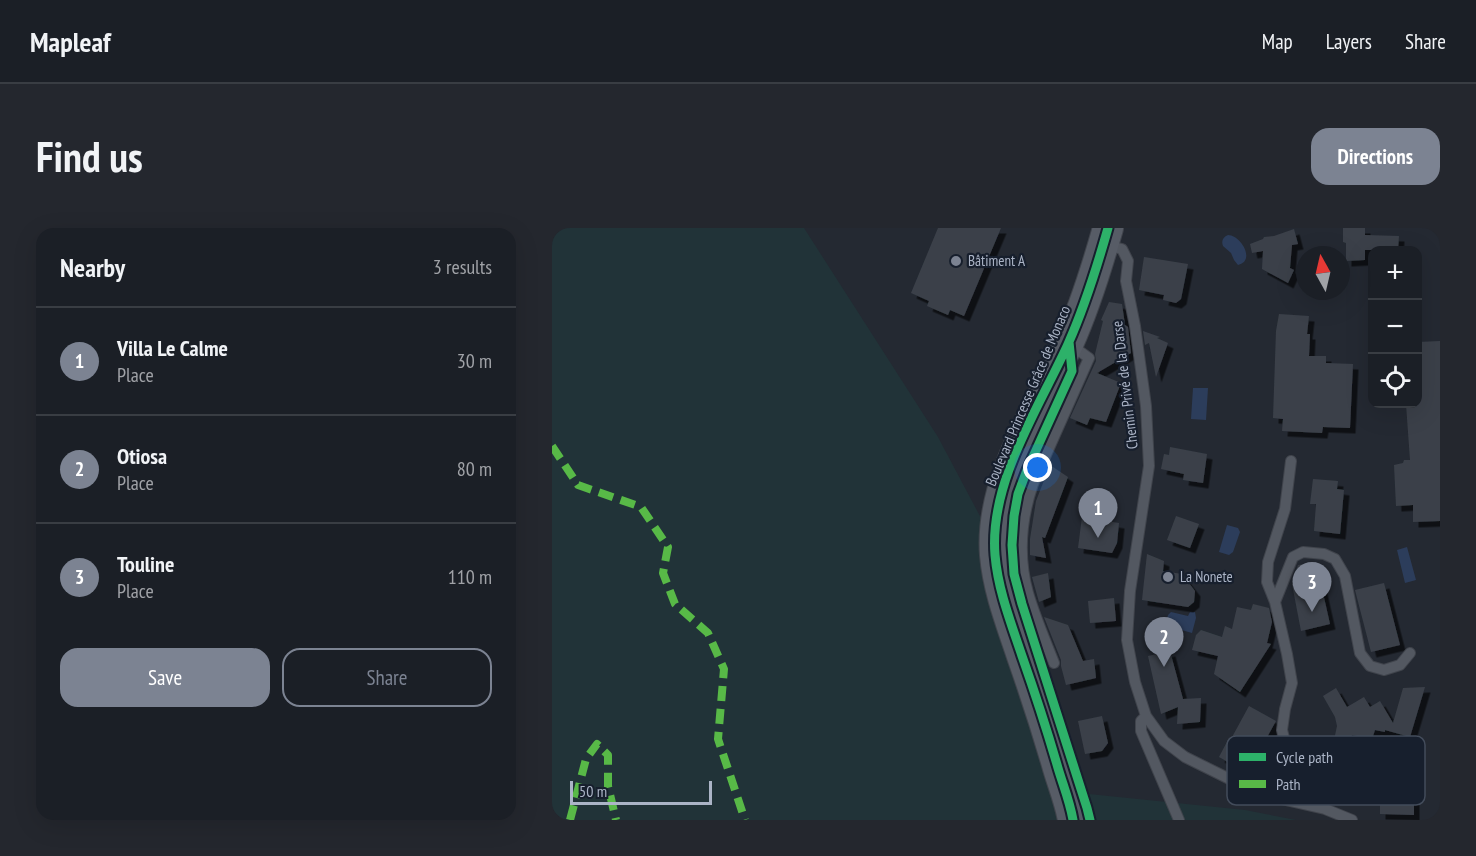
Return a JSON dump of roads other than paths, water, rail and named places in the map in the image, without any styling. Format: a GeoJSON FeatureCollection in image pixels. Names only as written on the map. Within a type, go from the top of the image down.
{"type":"FeatureCollection","features":[{"type":"Feature","properties":{"kind":"main road","name":"Boulevard Princesse Grâce de Monaco"},"geometry":{"type":"LineString","coordinates":[[1073,820],[1045,722],[1004,601],[995,546],[997,512],[1010,470],[1069,342],[1092,283],[1106,237]]}},
{"type":"Feature","properties":{"kind":"lane","name":"Chemin Privé de la Darse"},"geometry":{"type":"LineString","coordinates":[[1106,237],[1122,249],[1128,261],[1126,281],[1146,406],[1149,466],[1130,591],[1127,640],[1135,682],[1146,716],[1164,741],[1185,757],[1227,778]]}},
{"type":"Feature","properties":{"kind":"lane"},"geometry":{"type":"LineString","coordinates":[[1054,663],[1028,592],[1022,561],[1022,531],[1032,484],[1089,358],[1069,342]]}},
{"type":"Feature","properties":{"kind":"lane"},"geometry":{"type":"LineString","coordinates":[[1284,736],[1282,730],[1285,709],[1292,683],[1275,602],[1267,582],[1268,562],[1285,509],[1291,461]]}},
{"type":"Feature","properties":{"kind":"lane"},"geometry":{"type":"LineString","coordinates":[[1275,602],[1293,557],[1303,552],[1323,554],[1335,559],[1345,576],[1360,653],[1370,666],[1384,670],[1400,665],[1410,653]]}},
{"type":"Feature","properties":{"kind":"lane","name":"Chemin Privé de la Darse"},"geometry":{"type":"LineString","coordinates":[[1146,716],[1141,721],[1140,731],[1179,820]]}},
{"type":"Feature","properties":{"kind":"lane","name":"Chemin Privé de la Darse"},"geometry":{"type":"LineString","coordinates":[[1310,805],[1352,820]]}},
{"type":"Feature","properties":{"kind":"water"},"geometry":{"type":"Polygon","coordinates":[[[1228,235],[1238,239],[1245,248],[1246,259],[1243,263],[1238,265],[1231,253],[1223,246],[1223,239],[1228,235]]]}},
{"type":"Feature","properties":{"kind":"water"},"geometry":{"type":"Polygon","coordinates":[[[1193,388],[1208,388],[1206,420],[1191,419],[1193,388]]]}},
{"type":"Feature","properties":{"kind":"water"},"geometry":{"type":"Polygon","coordinates":[[[1227,525],[1238,528],[1240,532],[1233,552],[1229,555],[1219,552],[1227,525]]]}},
{"type":"Feature","properties":{"kind":"water"},"geometry":{"type":"Polygon","coordinates":[[[1407,547],[1416,580],[1405,583],[1397,550],[1407,547]]]}},
{"type":"Feature","properties":{"kind":"water"},"geometry":{"type":"Polygon","coordinates":[[[1171,612],[1188,616],[1190,612],[1195,612],[1196,618],[1192,633],[1171,627],[1167,619],[1171,612]]]}},
{"type":"Feature","properties":{"kind":"place","name":"Bâtiment A"},"geometry":{"type":"Point","coordinates":[956,261]}},
{"type":"Feature","properties":{"kind":"place","name":"Villa Le Calme"},"geometry":{"type":"Point","coordinates":[1098,538]}},
{"type":"Feature","properties":{"kind":"place","name":"La Nonete"},"geometry":{"type":"Point","coordinates":[1168,577]}},
{"type":"Feature","properties":{"kind":"place","name":"Touline"},"geometry":{"type":"Point","coordinates":[1312,612]}},
{"type":"Feature","properties":{"kind":"place","name":"Otiosa"},"geometry":{"type":"Point","coordinates":[1164,667]}}]}
